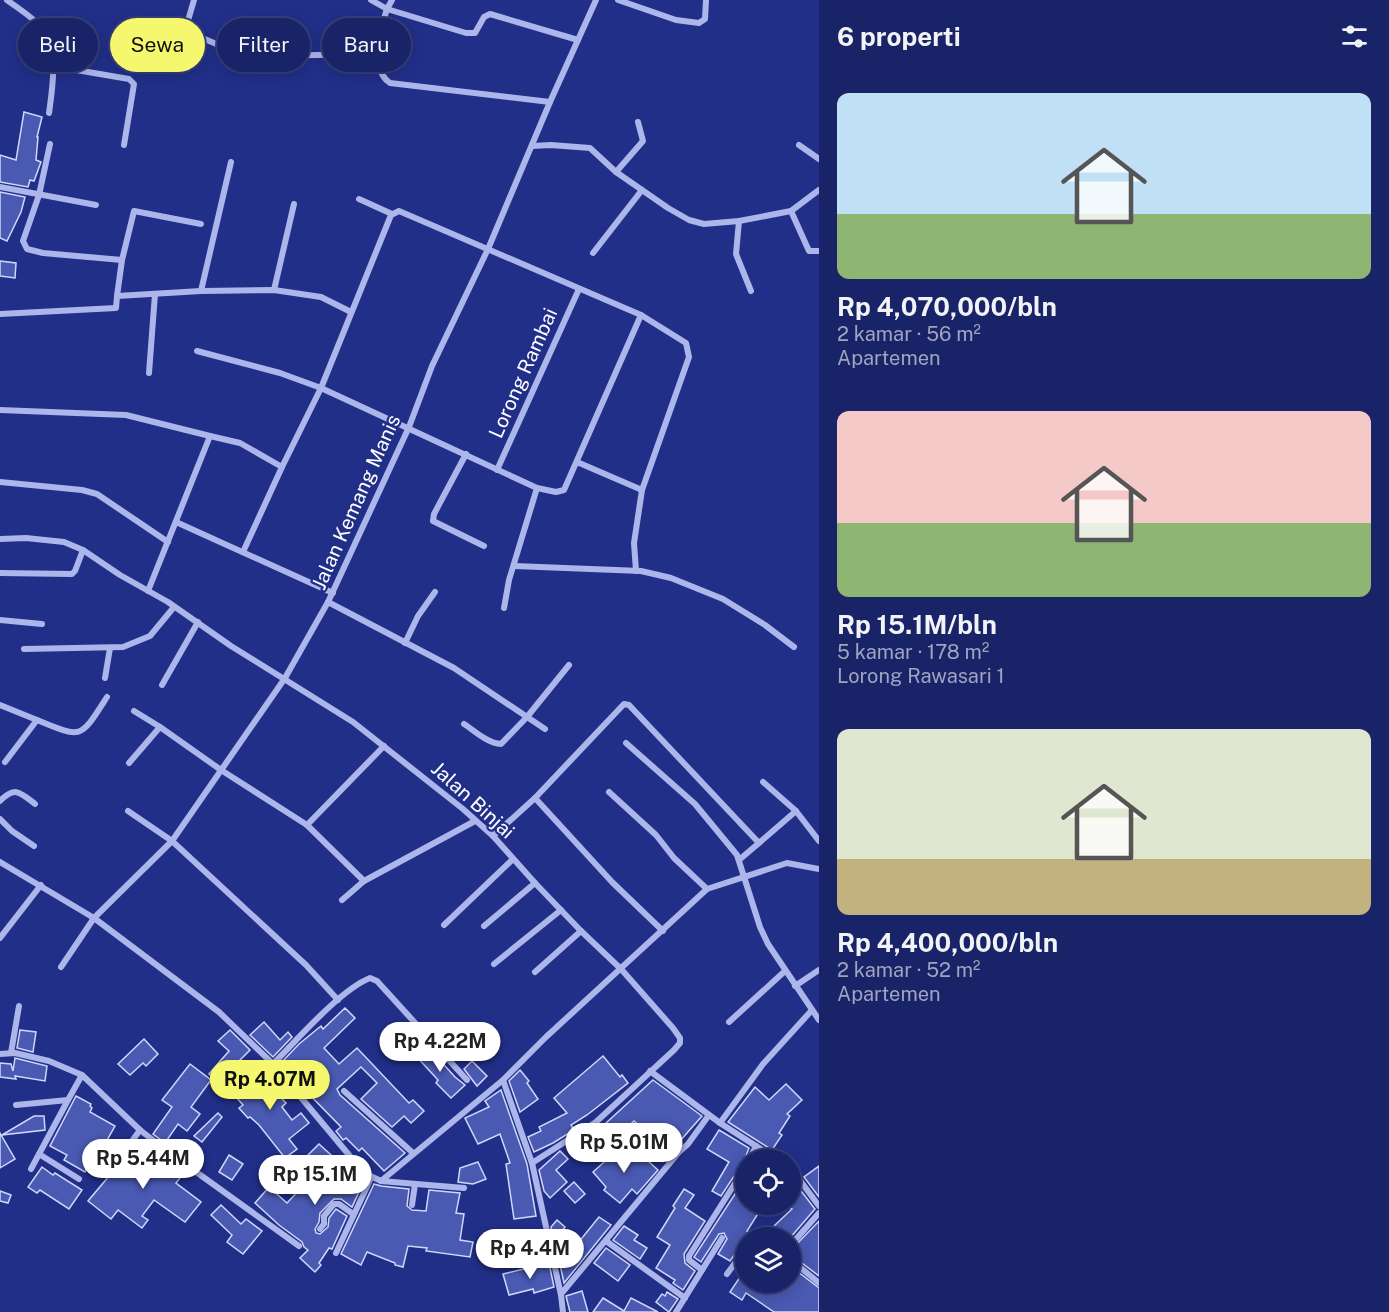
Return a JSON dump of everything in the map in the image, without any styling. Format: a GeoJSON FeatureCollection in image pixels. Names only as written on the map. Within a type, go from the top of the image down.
{"type":"FeatureCollection","features":[{"type":"Feature","properties":{"kind":"street"},"geometry":{"type":"LineString","coordinates":[[7,0],[28,18]]}},
{"type":"Feature","properties":{"kind":"street"},"geometry":{"type":"LineString","coordinates":[[194,0],[187,24],[188,32],[233,51],[267,56],[322,55]]}},
{"type":"Feature","properties":{"kind":"street"},"geometry":{"type":"LineString","coordinates":[[371,0],[387,9],[470,34],[474,33],[485,16],[493,14],[578,40]]}},
{"type":"Feature","properties":{"kind":"street"},"geometry":{"type":"LineString","coordinates":[[384,18],[392,0]]}},
{"type":"Feature","properties":{"kind":"street","name":"Jalan Kemang Manis"},"geometry":{"type":"LineString","coordinates":[[61,967],[94,918],[172,841],[285,678],[328,603],[409,427],[432,366],[488,249],[596,0]]}},
{"type":"Feature","properties":{"kind":"street"},"geometry":{"type":"LineString","coordinates":[[618,0],[676,20],[699,23],[705,19],[706,0]]}},
{"type":"Feature","properties":{"kind":"street"},"geometry":{"type":"LineString","coordinates":[[49,113],[52,72]]}},
{"type":"Feature","properties":{"kind":"street"},"geometry":{"type":"LineString","coordinates":[[88,72],[129,79],[134,84],[124,145]]}},
{"type":"Feature","properties":{"kind":"street"},"geometry":{"type":"LineString","coordinates":[[381,72],[383,78],[390,83],[550,102]]}},
{"type":"Feature","properties":{"kind":"street"},"geometry":{"type":"LineString","coordinates":[[616,172],[644,141],[638,122]]}},
{"type":"Feature","properties":{"kind":"street"},"geometry":{"type":"LineString","coordinates":[[50,144],[39,195],[23,241],[27,249],[43,253],[122,260]]}},
{"type":"Feature","properties":{"kind":"street"},"geometry":{"type":"LineString","coordinates":[[799,145],[819,159]]}},
{"type":"Feature","properties":{"kind":"street"},"geometry":{"type":"LineString","coordinates":[[531,146],[585,146],[595,150],[616,172],[642,190],[689,220],[704,224],[739,221],[791,211],[819,190]]}},
{"type":"Feature","properties":{"kind":"street"},"geometry":{"type":"LineString","coordinates":[[201,291],[231,162]]}},
{"type":"Feature","properties":{"kind":"street"},"geometry":{"type":"LineString","coordinates":[[0,187],[96,205]]}},
{"type":"Feature","properties":{"kind":"street"},"geometry":{"type":"LineString","coordinates":[[593,253],[642,190]]}},
{"type":"Feature","properties":{"kind":"street"},"geometry":{"type":"LineString","coordinates":[[359,199],[392,214]]}},
{"type":"Feature","properties":{"kind":"street"},"geometry":{"type":"LineString","coordinates":[[274,290],[294,204]]}},
{"type":"Feature","properties":{"kind":"street"},"geometry":{"type":"LineString","coordinates":[[0,314],[116,308],[122,260],[134,211],[201,224]]}},
{"type":"Feature","properties":{"kind":"street"},"geometry":{"type":"LineString","coordinates":[[243,552],[321,388],[392,214],[399,211],[641,315],[686,343],[688,357],[642,490],[634,543],[636,571]]}},
{"type":"Feature","properties":{"kind":"street"},"geometry":{"type":"LineString","coordinates":[[791,211],[809,251],[819,251]]}},
{"type":"Feature","properties":{"kind":"street"},"geometry":{"type":"LineString","coordinates":[[739,221],[737,259],[751,291]]}},
{"type":"Feature","properties":{"kind":"street","name":"Lorong Rambai"},"geometry":{"type":"LineString","coordinates":[[497,470],[579,289]]}},
{"type":"Feature","properties":{"kind":"street"},"geometry":{"type":"LineString","coordinates":[[117,296],[274,290],[321,297],[351,312]]}},
{"type":"Feature","properties":{"kind":"street"},"geometry":{"type":"LineString","coordinates":[[149,373],[154,294]]}},
{"type":"Feature","properties":{"kind":"street"},"geometry":{"type":"LineString","coordinates":[[196,351],[280,373],[321,388],[537,488],[556,492],[564,490],[641,315]]}},
{"type":"Feature","properties":{"kind":"street"},"geometry":{"type":"LineString","coordinates":[[0,410],[126,415],[240,443],[282,467]]}},
{"type":"Feature","properties":{"kind":"street"},"geometry":{"type":"LineString","coordinates":[[148,591],[210,436]]}},
{"type":"Feature","properties":{"kind":"street"},"geometry":{"type":"LineString","coordinates":[[466,454],[434,514],[433,521],[484,546]]}},
{"type":"Feature","properties":{"kind":"street"},"geometry":{"type":"LineString","coordinates":[[577,462],[642,490]]}},
{"type":"Feature","properties":{"kind":"street"},"geometry":{"type":"LineString","coordinates":[[0,482],[82,490],[97,494],[168,542]]}},
{"type":"Feature","properties":{"kind":"street"},"geometry":{"type":"LineString","coordinates":[[504,608],[537,488]]}},
{"type":"Feature","properties":{"kind":"street"},"geometry":{"type":"LineString","coordinates":[[176,522],[333,593]]}},
{"type":"Feature","properties":{"kind":"street","name":"Jalan Binjai"},"geometry":{"type":"LineString","coordinates":[[0,539],[26,538],[64,542],[83,550],[353,722],[463,808],[493,836],[581,932],[621,969],[673,1028],[680,1042],[650,1071]]}},
{"type":"Feature","properties":{"kind":"street"},"geometry":{"type":"LineString","coordinates":[[0,573],[72,574],[83,550]]}},
{"type":"Feature","properties":{"kind":"street"},"geometry":{"type":"LineString","coordinates":[[514,566],[636,571],[671,578],[723,599],[765,625],[794,647]]}},
{"type":"Feature","properties":{"kind":"street"},"geometry":{"type":"LineString","coordinates":[[405,643],[418,616],[435,592]]}},
{"type":"Feature","properties":{"kind":"street"},"geometry":{"type":"LineString","coordinates":[[328,603],[454,668],[545,729]]}},
{"type":"Feature","properties":{"kind":"street"},"geometry":{"type":"LineString","coordinates":[[24,649],[123,647],[150,636],[174,607]]}},
{"type":"Feature","properties":{"kind":"street"},"geometry":{"type":"LineString","coordinates":[[0,620],[42,624]]}},
{"type":"Feature","properties":{"kind":"street"},"geometry":{"type":"LineString","coordinates":[[162,685],[198,622]]}},
{"type":"Feature","properties":{"kind":"street"},"geometry":{"type":"LineString","coordinates":[[105,678],[110,648]]}},
{"type":"Feature","properties":{"kind":"street"},"geometry":{"type":"LineString","coordinates":[[464,724],[485,739],[497,744],[504,741],[527,717],[569,665]]}},
{"type":"Feature","properties":{"kind":"street"},"geometry":{"type":"LineString","coordinates":[[0,705],[67,732],[77,733],[85,729],[107,697]]}},
{"type":"Feature","properties":{"kind":"street"},"geometry":{"type":"LineString","coordinates":[[493,836],[535,798],[624,704],[629,705],[759,843]]}},
{"type":"Feature","properties":{"kind":"street"},"geometry":{"type":"LineString","coordinates":[[134,711],[307,825],[364,880]]}},
{"type":"Feature","properties":{"kind":"street"},"geometry":{"type":"LineString","coordinates":[[5,762],[37,720]]}},
{"type":"Feature","properties":{"kind":"street"},"geometry":{"type":"LineString","coordinates":[[129,763],[160,726]]}},
{"type":"Feature","properties":{"kind":"street"},"geometry":{"type":"LineString","coordinates":[[626,743],[695,804],[739,860],[760,927],[768,944],[819,1020]]}},
{"type":"Feature","properties":{"kind":"street"},"geometry":{"type":"LineString","coordinates":[[307,825],[384,746]]}},
{"type":"Feature","properties":{"kind":"street"},"geometry":{"type":"LineString","coordinates":[[763,782],[796,811],[819,841]]}},
{"type":"Feature","properties":{"kind":"street"},"geometry":{"type":"LineString","coordinates":[[0,801],[8,793],[14,791],[24,795],[34,804]]}},
{"type":"Feature","properties":{"kind":"street"},"geometry":{"type":"LineString","coordinates":[[609,792],[656,835],[674,858],[707,889]]}},
{"type":"Feature","properties":{"kind":"street"},"geometry":{"type":"LineString","coordinates":[[535,798],[612,882],[663,931]]}},
{"type":"Feature","properties":{"kind":"street"},"geometry":{"type":"LineString","coordinates":[[128,811],[172,841],[306,965],[338,1000]]}},
{"type":"Feature","properties":{"kind":"street"},"geometry":{"type":"LineString","coordinates":[[739,860],[796,811]]}},
{"type":"Feature","properties":{"kind":"street"},"geometry":{"type":"LineString","coordinates":[[0,819],[12,831],[34,846]]}},
{"type":"Feature","properties":{"kind":"street"},"geometry":{"type":"LineString","coordinates":[[342,900],[364,880],[475,820]]}},
{"type":"Feature","properties":{"kind":"street"},"geometry":{"type":"LineString","coordinates":[[444,925],[513,859]]}},
{"type":"Feature","properties":{"kind":"street"},"geometry":{"type":"LineString","coordinates":[[0,862],[94,918],[219,1012],[273,1064],[364,1173],[371,1178],[381,1181],[464,1188]]}},
{"type":"Feature","properties":{"kind":"street"},"geometry":{"type":"LineString","coordinates":[[381,1181],[503,1080],[546,1037],[707,889],[787,863],[819,868]]}},
{"type":"Feature","properties":{"kind":"street"},"geometry":{"type":"LineString","coordinates":[[484,926],[535,883]]}},
{"type":"Feature","properties":{"kind":"street"},"geometry":{"type":"LineString","coordinates":[[0,938],[41,885]]}},
{"type":"Feature","properties":{"kind":"street"},"geometry":{"type":"LineString","coordinates":[[494,964],[561,910]]}},
{"type":"Feature","properties":{"kind":"street"},"geometry":{"type":"LineString","coordinates":[[535,972],[581,932]]}},
{"type":"Feature","properties":{"kind":"street"},"geometry":{"type":"LineString","coordinates":[[795,986],[819,970]]}},
{"type":"Feature","properties":{"kind":"street"},"geometry":{"type":"LineString","coordinates":[[729,1022],[785,971]]}},
{"type":"Feature","properties":{"kind":"street"},"geometry":{"type":"LineString","coordinates":[[273,1064],[338,1000],[361,982],[370,978],[377,981],[467,1080]]}},
{"type":"Feature","properties":{"kind":"street"},"geometry":{"type":"LineString","coordinates":[[11,1053],[19,1006]]}},
{"type":"Feature","properties":{"kind":"street"},"geometry":{"type":"LineString","coordinates":[[720,1123],[762,1064],[812,1010]]}},
{"type":"Feature","properties":{"kind":"street"},"geometry":{"type":"LineString","coordinates":[[0,1054],[11,1053],[50,1061],[82,1075],[140,1130],[299,1246]]}},
{"type":"Feature","properties":{"kind":"street"},"geometry":{"type":"LineString","coordinates":[[532,1163],[596,1122],[650,1071],[720,1123],[761,1149]]}},
{"type":"Feature","properties":{"kind":"street"},"geometry":{"type":"LineString","coordinates":[[31,1169],[82,1075]]}},
{"type":"Feature","properties":{"kind":"street"},"geometry":{"type":"LineString","coordinates":[[503,1080],[532,1163],[561,1294],[562,1312]]}},
{"type":"Feature","properties":{"kind":"street"},"geometry":{"type":"LineString","coordinates":[[344,1091],[413,1153]]}},
{"type":"Feature","properties":{"kind":"street"},"geometry":{"type":"LineString","coordinates":[[16,1105],[69,1100]]}},
{"type":"Feature","properties":{"kind":"street"},"geometry":{"type":"LineString","coordinates":[[561,1294],[688,1144],[709,1115]]}},
{"type":"Feature","properties":{"kind":"street"},"geometry":{"type":"LineString","coordinates":[[111,1170],[140,1130]]}},
{"type":"Feature","properties":{"kind":"street"},"geometry":{"type":"LineString","coordinates":[[39,1154],[80,1179]]}},
{"type":"Feature","properties":{"kind":"street"},"geometry":{"type":"LineString","coordinates":[[336,1253],[371,1178]]}},
{"type":"Feature","properties":{"kind":"street"},"geometry":{"type":"LineString","coordinates":[[801,1182],[819,1206]]}},
{"type":"Feature","properties":{"kind":"street"},"geometry":{"type":"LineString","coordinates":[[412,1205],[415,1184]]}},
{"type":"Feature","properties":{"kind":"street"},"geometry":{"type":"LineString","coordinates":[[702,1270],[690,1262],[689,1256],[735,1184]]}},
{"type":"Feature","properties":{"kind":"street"},"geometry":{"type":"LineString","coordinates":[[320,1228],[324,1224],[324,1216],[334,1204],[339,1204],[353,1214]]}},
{"type":"Feature","properties":{"kind":"street"},"geometry":{"type":"LineString","coordinates":[[801,1233],[819,1213]]}},
{"type":"Feature","properties":{"kind":"street"},"geometry":{"type":"LineString","coordinates":[[676,1312],[722,1238]]}},
{"type":"Feature","properties":{"kind":"street"},"geometry":{"type":"LineString","coordinates":[[606,1241],[685,1298]]}},
{"type":"Feature","properties":{"kind":"street"},"geometry":{"type":"LineString","coordinates":[[726,1274],[735,1262]]}},
{"type":"Feature","properties":{"kind":"street"},"geometry":{"type":"LineString","coordinates":[[801,1268],[819,1283]]}},
{"type":"Feature","properties":{"kind":"building"},"geometry":{"type":"Polygon","coordinates":[[[24,112],[42,117],[37,137],[36,160],[41,162],[34,181],[30,180],[28,187],[0,182],[0,155],[16,160],[24,112]]]}},
{"type":"Feature","properties":{"kind":"building"},"geometry":{"type":"Polygon","coordinates":[[[0,192],[25,197],[21,212],[7,241],[0,238],[0,192]]]}},
{"type":"Feature","properties":{"kind":"building"},"geometry":{"type":"Polygon","coordinates":[[[0,261],[16,263],[15,278],[0,276],[0,261]]]}},
{"type":"Feature","properties":{"kind":"building"},"geometry":{"type":"Polygon","coordinates":[[[345,1008],[355,1018],[324,1048],[339,1064],[357,1048],[409,1103],[413,1100],[424,1111],[411,1123],[404,1116],[392,1127],[361,1099],[377,1083],[361,1067],[337,1089],[340,1095],[405,1153],[384,1171],[362,1148],[359,1151],[346,1138],[343,1140],[336,1131],[341,1127],[297,1082],[295,1083],[280,1064],[299,1044],[321,1026],[323,1029],[345,1008]]]}},
{"type":"Feature","properties":{"kind":"building"},"geometry":{"type":"Polygon","coordinates":[[[264,1022],[280,1040],[288,1032],[292,1037],[273,1057],[250,1035],[264,1022]]]}},
{"type":"Feature","properties":{"kind":"building"},"geometry":{"type":"Polygon","coordinates":[[[20,1030],[36,1032],[33,1052],[17,1048],[20,1030]]]}},
{"type":"Feature","properties":{"kind":"building"},"geometry":{"type":"Polygon","coordinates":[[[230,1030],[250,1050],[217,1081],[209,1074],[229,1051],[218,1041],[230,1030]]]}},
{"type":"Feature","properties":{"kind":"building"},"geometry":{"type":"Polygon","coordinates":[[[144,1039],[158,1054],[146,1066],[143,1063],[130,1075],[118,1064],[144,1039]]]}},
{"type":"Feature","properties":{"kind":"building"},"geometry":{"type":"Polygon","coordinates":[[[427,1046],[465,1085],[451,1098],[436,1083],[438,1080],[416,1056],[427,1046]]]}},
{"type":"Feature","properties":{"kind":"building"},"geometry":{"type":"Polygon","coordinates":[[[603,1056],[628,1083],[571,1125],[574,1130],[534,1152],[528,1137],[541,1131],[539,1127],[567,1113],[554,1098],[603,1056]]]}},
{"type":"Feature","properties":{"kind":"building"},"geometry":{"type":"Polygon","coordinates":[[[15,1058],[47,1066],[45,1081],[15,1076],[16,1079],[0,1077],[0,1063],[11,1064],[13,1071],[15,1058]]]}},
{"type":"Feature","properties":{"kind":"building"},"geometry":{"type":"Polygon","coordinates":[[[472,1061],[487,1076],[477,1086],[464,1069],[472,1061]]]}},
{"type":"Feature","properties":{"kind":"building"},"geometry":{"type":"Polygon","coordinates":[[[190,1064],[211,1080],[191,1107],[200,1114],[187,1131],[178,1124],[165,1143],[153,1134],[172,1107],[162,1100],[190,1064]]]}},
{"type":"Feature","properties":{"kind":"building"},"geometry":{"type":"Polygon","coordinates":[[[269,1067],[280,1081],[272,1088],[286,1103],[282,1107],[292,1120],[301,1113],[309,1123],[289,1139],[297,1149],[285,1158],[259,1125],[239,1108],[243,1105],[236,1097],[245,1088],[240,1082],[250,1075],[253,1080],[269,1067]]]}},
{"type":"Feature","properties":{"kind":"building"},"geometry":{"type":"Polygon","coordinates":[[[520,1070],[529,1081],[527,1083],[538,1099],[520,1112],[509,1081],[520,1070]]]}},
{"type":"Feature","properties":{"kind":"building"},"geometry":{"type":"Polygon","coordinates":[[[653,1080],[702,1116],[680,1141],[677,1138],[664,1153],[657,1146],[665,1137],[651,1125],[645,1131],[634,1121],[618,1136],[606,1123],[653,1080]]]}},
{"type":"Feature","properties":{"kind":"building"},"geometry":{"type":"Polygon","coordinates":[[[786,1084],[802,1100],[787,1114],[790,1116],[779,1133],[782,1135],[773,1149],[728,1122],[755,1087],[769,1100],[786,1084]]]}},
{"type":"Feature","properties":{"kind":"building"},"geometry":{"type":"Polygon","coordinates":[[[501,1090],[527,1164],[536,1216],[514,1219],[506,1164],[510,1163],[500,1134],[478,1144],[465,1118],[489,1107],[485,1101],[501,1090]]]}},
{"type":"Feature","properties":{"kind":"building"},"geometry":{"type":"Polygon","coordinates":[[[76,1096],[91,1104],[90,1112],[115,1126],[102,1149],[99,1147],[85,1172],[64,1160],[67,1155],[50,1146],[76,1096]]]}},
{"type":"Feature","properties":{"kind":"building"},"geometry":{"type":"Polygon","coordinates":[[[218,1113],[222,1117],[202,1142],[194,1136],[218,1113]]]}},
{"type":"Feature","properties":{"kind":"building"},"geometry":{"type":"Polygon","coordinates":[[[34,1116],[44,1116],[45,1130],[2,1135],[34,1116]]]}},
{"type":"Feature","properties":{"kind":"building"},"geometry":{"type":"Polygon","coordinates":[[[719,1130],[749,1148],[735,1149],[735,1175],[721,1196],[712,1191],[729,1162],[707,1149],[719,1130]]]}},
{"type":"Feature","properties":{"kind":"building"},"geometry":{"type":"Polygon","coordinates":[[[0,1133],[15,1159],[0,1168],[0,1133]]]}},
{"type":"Feature","properties":{"kind":"building"},"geometry":{"type":"Polygon","coordinates":[[[613,1143],[630,1161],[638,1152],[658,1170],[637,1194],[632,1189],[620,1203],[604,1190],[606,1187],[593,1172],[612,1155],[606,1149],[613,1143]]]}},
{"type":"Feature","properties":{"kind":"building"},"geometry":{"type":"Polygon","coordinates":[[[136,1144],[161,1166],[163,1165],[180,1178],[176,1183],[201,1202],[185,1222],[154,1200],[142,1216],[148,1220],[142,1228],[118,1210],[111,1219],[88,1201],[110,1175],[115,1173],[117,1175],[128,1162],[125,1159],[136,1144]]]}},
{"type":"Feature","properties":{"kind":"building"},"geometry":{"type":"Polygon","coordinates":[[[319,1144],[352,1174],[364,1181],[352,1207],[341,1199],[334,1199],[320,1213],[315,1229],[316,1233],[320,1234],[328,1227],[329,1218],[336,1209],[347,1216],[332,1249],[329,1248],[315,1272],[300,1258],[308,1250],[302,1242],[255,1203],[269,1187],[287,1203],[304,1185],[306,1186],[321,1169],[307,1156],[319,1144]]]}},
{"type":"Feature","properties":{"kind":"building"},"geometry":{"type":"Polygon","coordinates":[[[560,1151],[568,1159],[556,1170],[567,1182],[550,1198],[544,1191],[539,1170],[560,1151]]]}},
{"type":"Feature","properties":{"kind":"building"},"geometry":{"type":"Polygon","coordinates":[[[229,1155],[243,1164],[232,1180],[219,1172],[229,1155]]]}},
{"type":"Feature","properties":{"kind":"building"},"geometry":{"type":"Polygon","coordinates":[[[478,1162],[486,1179],[473,1184],[458,1182],[460,1168],[478,1162]]]}},
{"type":"Feature","properties":{"kind":"building"},"geometry":{"type":"Polygon","coordinates":[[[819,1166],[819,1197],[804,1177],[819,1166]]]}},
{"type":"Feature","properties":{"kind":"building"},"geometry":{"type":"Polygon","coordinates":[[[42,1167],[82,1190],[69,1209],[40,1190],[37,1193],[28,1187],[42,1167]]]}},
{"type":"Feature","properties":{"kind":"building"},"geometry":{"type":"Polygon","coordinates":[[[574,1182],[585,1194],[575,1203],[564,1191],[574,1182]]]}},
{"type":"Feature","properties":{"kind":"building"},"geometry":{"type":"Polygon","coordinates":[[[374,1184],[409,1189],[407,1206],[412,1210],[426,1211],[429,1190],[460,1193],[456,1213],[464,1214],[460,1240],[473,1242],[470,1257],[408,1246],[403,1267],[367,1252],[361,1265],[341,1254],[374,1184]]]}},
{"type":"Feature","properties":{"kind":"building"},"geometry":{"type":"Polygon","coordinates":[[[684,1189],[694,1195],[685,1208],[705,1221],[684,1254],[685,1263],[695,1271],[683,1290],[673,1283],[675,1280],[656,1268],[670,1245],[657,1237],[684,1189]]]}},
{"type":"Feature","properties":{"kind":"building"},"geometry":{"type":"Polygon","coordinates":[[[0,1191],[11,1195],[8,1203],[0,1201],[0,1191]]]}},
{"type":"Feature","properties":{"kind":"building"},"geometry":{"type":"Polygon","coordinates":[[[801,1191],[815,1209],[799,1227],[774,1226],[786,1215],[801,1215],[801,1191]]]}},
{"type":"Feature","properties":{"kind":"building"},"geometry":{"type":"Polygon","coordinates":[[[735,1194],[735,1215],[757,1215],[750,1227],[735,1227],[735,1254],[730,1261],[718,1254],[727,1239],[724,1233],[719,1234],[701,1262],[694,1257],[735,1194]]]}},
{"type":"Feature","properties":{"kind":"building"},"geometry":{"type":"Polygon","coordinates":[[[221,1205],[241,1224],[246,1219],[262,1231],[243,1254],[227,1242],[232,1235],[211,1215],[221,1205]]]}},
{"type":"Feature","properties":{"kind":"building"},"geometry":{"type":"Polygon","coordinates":[[[599,1217],[611,1225],[564,1283],[559,1260],[568,1258],[566,1248],[556,1250],[551,1227],[557,1220],[565,1227],[562,1231],[578,1243],[599,1217]]]}},
{"type":"Feature","properties":{"kind":"building"},"geometry":{"type":"Polygon","coordinates":[[[819,1221],[819,1276],[801,1262],[801,1240],[819,1221]]]}},
{"type":"Feature","properties":{"kind":"building"},"geometry":{"type":"Polygon","coordinates":[[[624,1226],[638,1235],[634,1240],[647,1248],[640,1259],[613,1240],[624,1226]]]}},
{"type":"Feature","properties":{"kind":"building"},"geometry":{"type":"Polygon","coordinates":[[[539,1234],[540,1242],[543,1238],[546,1251],[509,1255],[506,1239],[539,1234]]]}},
{"type":"Feature","properties":{"kind":"building"},"geometry":{"type":"Polygon","coordinates":[[[606,1248],[630,1265],[618,1281],[594,1263],[606,1248]]]}},
{"type":"Feature","properties":{"kind":"building"},"geometry":{"type":"Polygon","coordinates":[[[549,1263],[554,1287],[534,1293],[533,1289],[509,1295],[503,1274],[549,1263]]]}},
{"type":"Feature","properties":{"kind":"building"},"geometry":{"type":"Polygon","coordinates":[[[801,1274],[819,1288],[819,1312],[774,1312],[746,1293],[801,1293],[801,1274]]]}},
{"type":"Feature","properties":{"kind":"building"},"geometry":{"type":"Polygon","coordinates":[[[735,1284],[735,1293],[746,1293],[742,1300],[730,1292],[735,1284]]]}},
{"type":"Feature","properties":{"kind":"building"},"geometry":{"type":"Polygon","coordinates":[[[582,1291],[588,1312],[570,1312],[566,1296],[582,1291]]]}},
{"type":"Feature","properties":{"kind":"building"},"geometry":{"type":"Polygon","coordinates":[[[667,1292],[678,1299],[669,1312],[656,1302],[662,1294],[665,1296],[667,1292]]]}},
{"type":"Feature","properties":{"kind":"building"},"geometry":{"type":"Polygon","coordinates":[[[603,1298],[624,1311],[631,1298],[658,1312],[593,1312],[603,1298]]]}}]}
